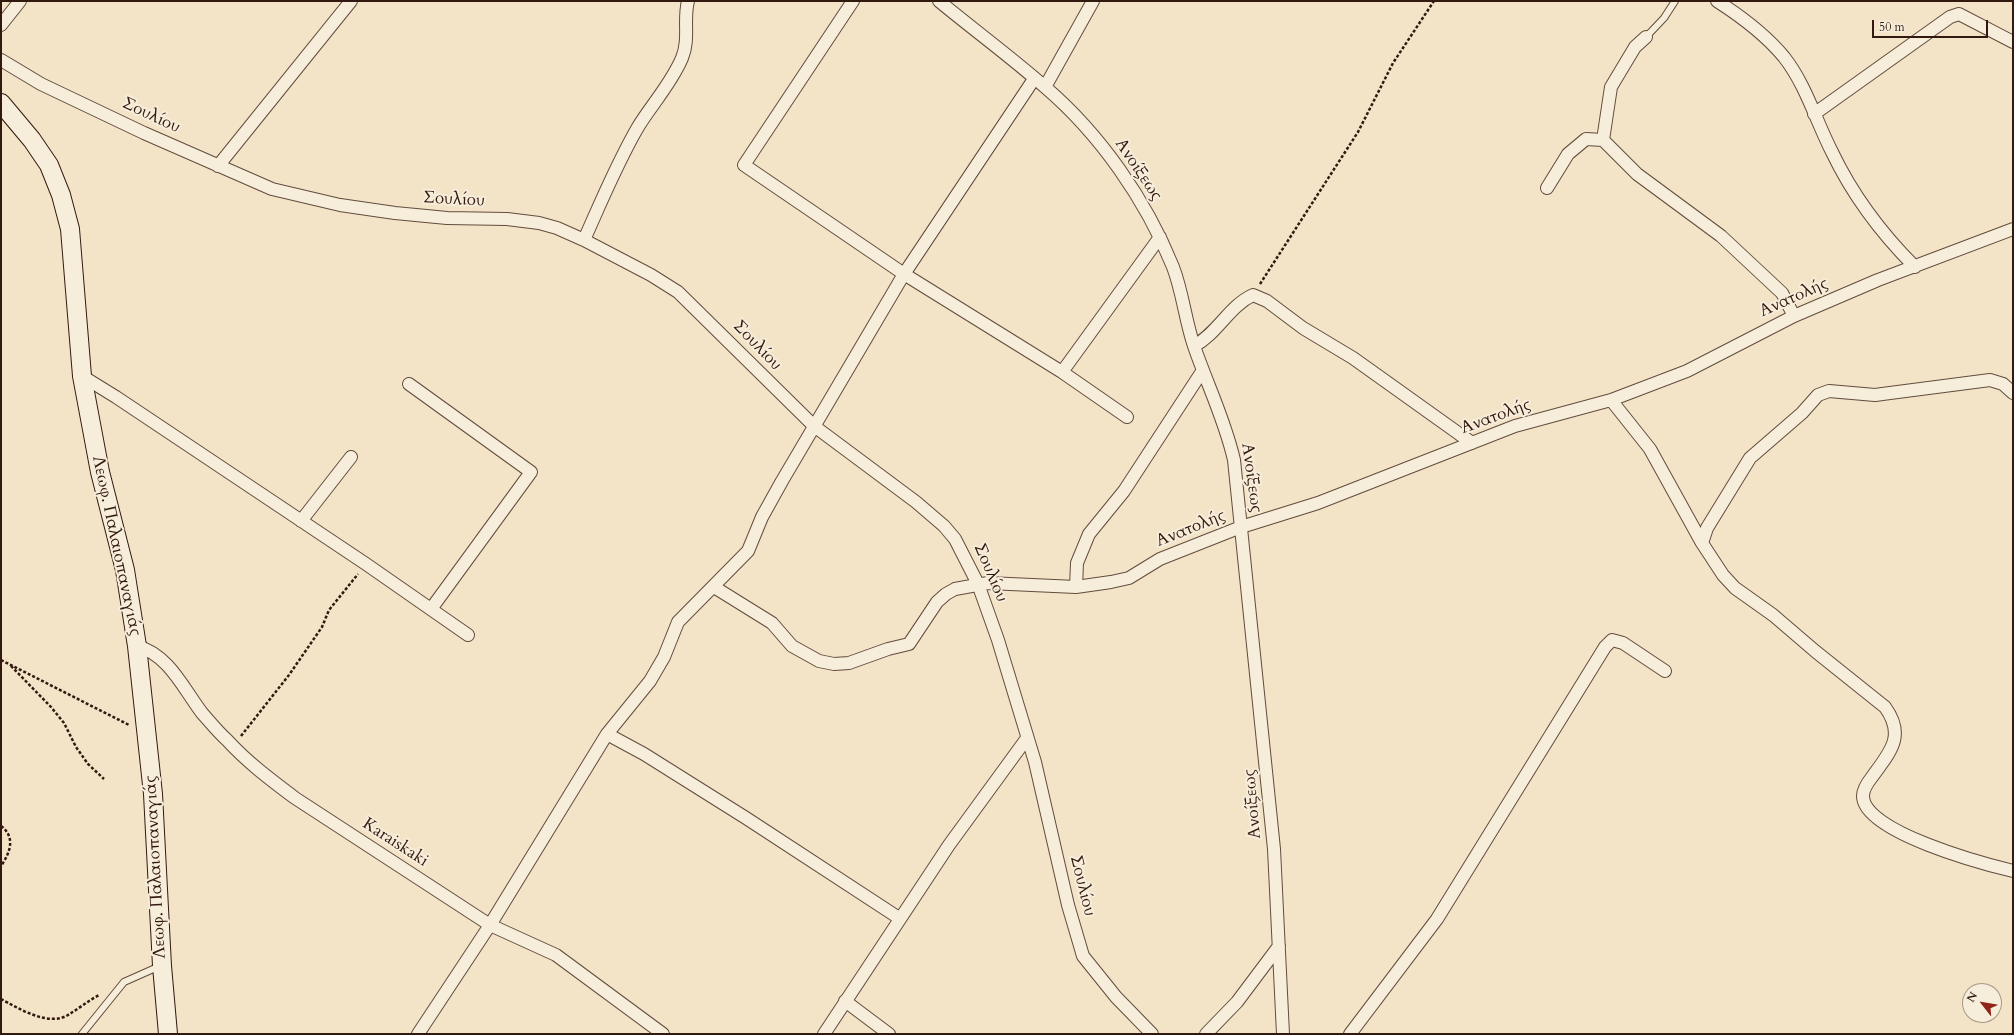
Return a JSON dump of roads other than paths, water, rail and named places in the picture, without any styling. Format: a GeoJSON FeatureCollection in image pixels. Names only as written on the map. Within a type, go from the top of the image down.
{"type":"FeatureCollection","features":[{"type":"Feature","properties":{"kind":"street"},"geometry":{"type":"LineString","coordinates":[[1,25],[20,1]]}},
{"type":"Feature","properties":{"kind":"street"},"geometry":{"type":"LineString","coordinates":[[218,166],[351,1]]}},
{"type":"Feature","properties":{"kind":"street"},"geometry":{"type":"LineString","coordinates":[[584,240],[631,140],[671,79],[683,56],[687,36],[686,16],[688,1]]}},
{"type":"Feature","properties":{"kind":"street"},"geometry":{"type":"LineString","coordinates":[[853,1],[744,165],[904,274],[1062,372],[1127,417]]}},
{"type":"Feature","properties":{"kind":"street","name":"Ανοίξεως"},"geometry":{"type":"LineString","coordinates":[[939,1],[1045,87],[1080,121],[1099,144],[1147,213],[1160,237],[1179,282],[1194,346],[1234,460],[1274,849],[1283,1034]]}},
{"type":"Feature","properties":{"kind":"street"},"geometry":{"type":"LineString","coordinates":[[1045,87],[1093,1]]}},
{"type":"Feature","properties":{"kind":"street"},"geometry":{"type":"LineString","coordinates":[[1717,1],[1751,24],[1775,46],[1794,71],[1843,174],[1855,195],[1884,234],[1915,267]]}},
{"type":"Feature","properties":{"kind":"street"},"geometry":{"type":"LineString","coordinates":[[1814,114],[1950,17],[1959,14],[2013,42]]}},
{"type":"Feature","properties":{"kind":"street"},"geometry":{"type":"LineString","coordinates":[[1603,140],[1611,87],[1635,47],[1646,37]]}},
{"type":"Feature","properties":{"kind":"street","name":"Σουλίου"},"geometry":{"type":"LineString","coordinates":[[1,60],[41,84],[144,133],[272,189],[340,205],[440,217],[532,222],[557,228],[584,240],[651,275],[678,292],[814,426],[896,487],[944,526],[955,538],[964,552],[978,584],[998,640],[1027,738],[1052,834],[1068,906],[1083,956],[1116,997],[1152,1034]]}},
{"type":"Feature","properties":{"kind":"street"},"geometry":{"type":"LineString","coordinates":[[418,1034],[490,925],[607,734],[650,681],[664,657],[678,622],[748,551],[769,505],[904,274],[1034,78]]}},
{"type":"Feature","properties":{"kind":"street","name":"Λεωφ. Παλαιοπαναγιάς"},"geometry":{"type":"LineString","coordinates":[[1,103],[46,159],[56,178],[70,229],[82,376],[103,486],[125,570],[137,646],[147,735],[156,852],[162,966],[168,1034]]}},
{"type":"Feature","properties":{"kind":"street"},"geometry":{"type":"LineString","coordinates":[[1547,188],[1568,154],[1586,138],[1603,140],[1637,174],[1721,236],[1782,293],[1794,316]]}},
{"type":"Feature","properties":{"kind":"street","name":"Ανατολής"},"geometry":{"type":"LineString","coordinates":[[714,587],[772,623],[792,646],[801,652],[819,661],[842,664],[856,661],[888,649],[909,644],[942,596],[955,589],[978,584],[1007,583],[1076,587],[1104,584],[1129,578],[1160,559],[1241,527],[1318,503],[1515,426],[1611,400],[1687,371],[1794,316],[1878,280],[2013,229]]}},
{"type":"Feature","properties":{"kind":"street"},"geometry":{"type":"LineString","coordinates":[[1062,372],[1160,237]]}},
{"type":"Feature","properties":{"kind":"street"},"geometry":{"type":"LineString","coordinates":[[1194,346],[1213,332],[1242,300],[1253,295],[1267,301],[1303,328],[1353,358],[1472,443]]}},
{"type":"Feature","properties":{"kind":"street"},"geometry":{"type":"LineString","coordinates":[[1076,587],[1077,563],[1090,534],[1124,492],[1203,370]]}},
{"type":"Feature","properties":{"kind":"street"},"geometry":{"type":"LineString","coordinates":[[82,376],[116,397],[366,564],[468,635]]}},
{"type":"Feature","properties":{"kind":"street"},"geometry":{"type":"LineString","coordinates":[[1702,543],[1707,528],[1750,458],[1802,413],[1818,396],[1829,391],[1875,395],[1890,394],[1990,380],[2003,384],[2013,393]]}},
{"type":"Feature","properties":{"kind":"street"},"geometry":{"type":"LineString","coordinates":[[409,384],[531,472],[431,609]]}},
{"type":"Feature","properties":{"kind":"street"},"geometry":{"type":"LineString","coordinates":[[1611,400],[1650,449],[1714,564],[1735,588],[1773,615],[1885,707],[1891,716],[1895,724],[1895,740],[1884,761],[1868,782],[1863,795],[1864,801],[1871,812],[1883,821],[1923,843],[1962,858],[2013,871]]}},
{"type":"Feature","properties":{"kind":"street"},"geometry":{"type":"LineString","coordinates":[[301,521],[351,457]]}},
{"type":"Feature","properties":{"kind":"street"},"geometry":{"type":"LineString","coordinates":[[1350,1034],[1438,919],[1605,647],[1612,640],[1623,643],[1665,671]]}},
{"type":"Feature","properties":{"kind":"street","name":"Karaiskaki"},"geometry":{"type":"LineString","coordinates":[[137,646],[153,652],[162,660],[202,713],[233,747],[295,798],[490,925],[556,956],[663,1034]]}},
{"type":"Feature","properties":{"kind":"street"},"geometry":{"type":"LineString","coordinates":[[607,734],[644,754],[746,818],[899,918]]}},
{"type":"Feature","properties":{"kind":"street"},"geometry":{"type":"LineString","coordinates":[[824,1034],[899,918],[949,845],[1027,738]]}},
{"type":"Feature","properties":{"kind":"street"},"geometry":{"type":"LineString","coordinates":[[1206,1034],[1237,1002],[1279,946]]}},
{"type":"Feature","properties":{"kind":"street"},"geometry":{"type":"LineString","coordinates":[[845,1001],[889,1034]]}},
{"type":"Feature","properties":{"kind":"lane"},"geometry":{"type":"LineString","coordinates":[[1646,37],[1664,18],[1675,1]]}},
{"type":"Feature","properties":{"kind":"lane"},"geometry":{"type":"LineString","coordinates":[[82,1034],[124,982],[162,966]]}}]}
